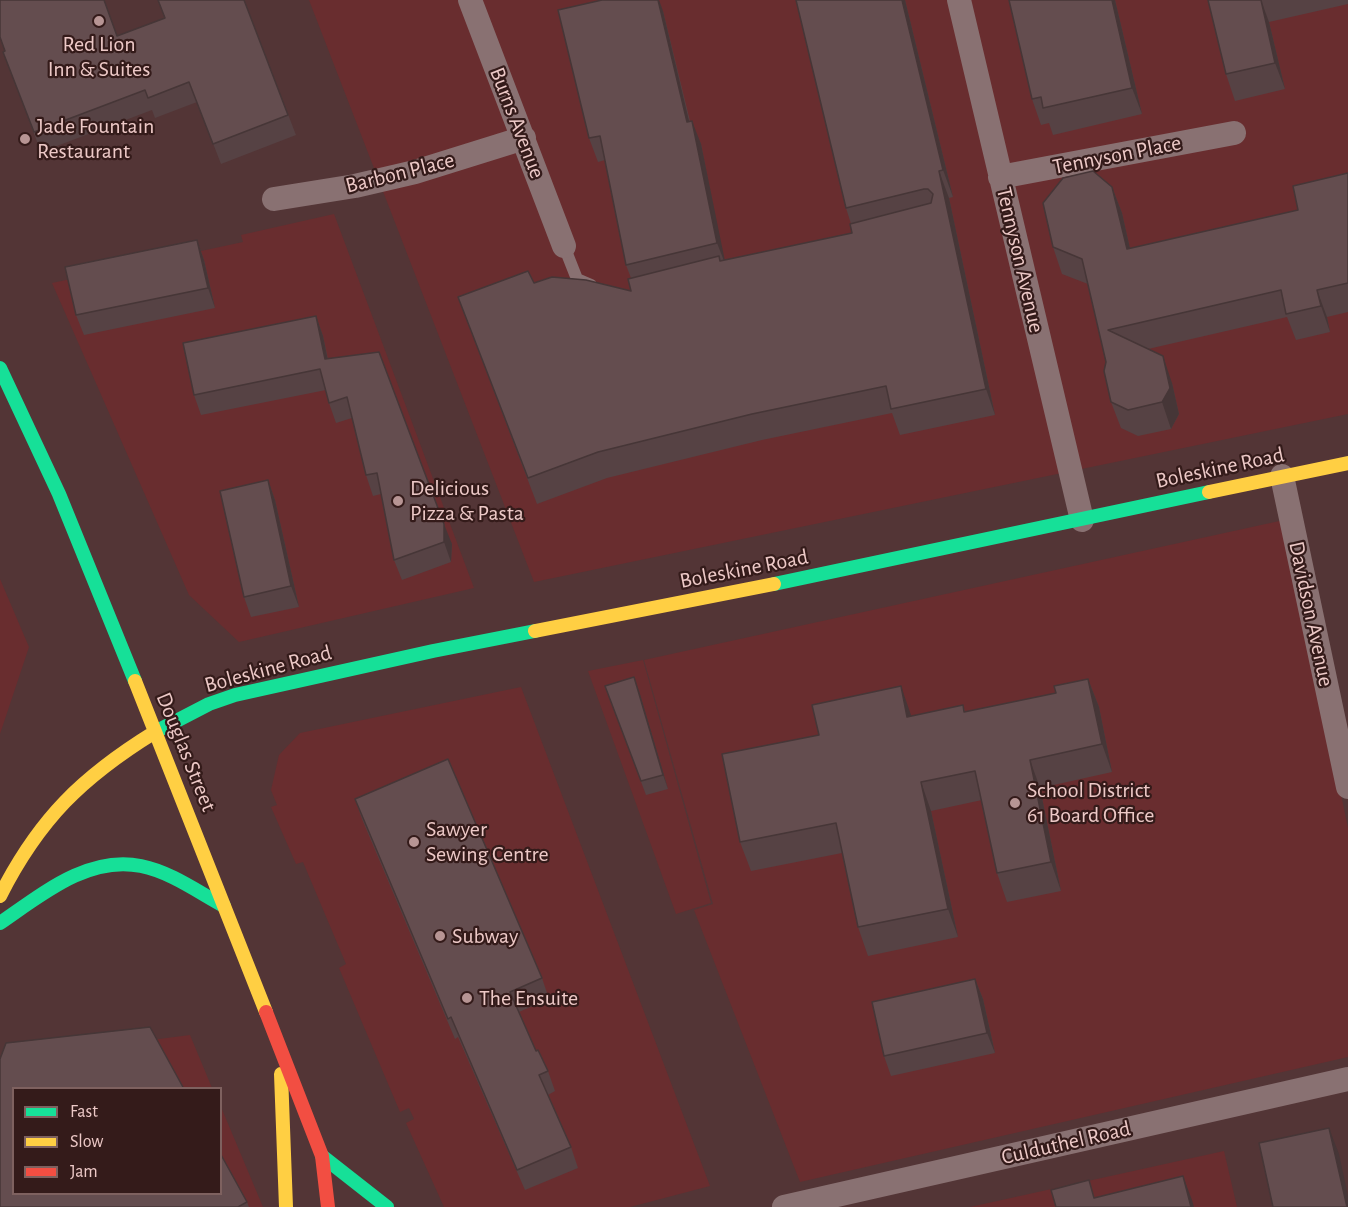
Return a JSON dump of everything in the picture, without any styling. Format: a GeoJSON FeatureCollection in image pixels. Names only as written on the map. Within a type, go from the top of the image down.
{"type":"FeatureCollection","features":[{"type":"Feature","properties":{"kind":"main road","name":"Douglas Street"},"geometry":{"type":"LineString","coordinates":[[0,369],[59,494],[322,1156],[328,1207]]}},
{"type":"Feature","properties":{"kind":"main road","name":"Boleskine Road"},"geometry":{"type":"LineString","coordinates":[[0,896],[30,841],[74,789],[112,758],[155,732],[209,704],[235,694],[433,651],[747,591],[1348,463]]}},
{"type":"Feature","properties":{"kind":"main road"},"geometry":{"type":"LineString","coordinates":[[0,922],[82,872],[120,863],[160,873],[224,906]]}},
{"type":"Feature","properties":{"kind":"main road"},"geometry":{"type":"LineString","coordinates":[[280,1049],[286,1207]]}},
{"type":"Feature","properties":{"kind":"main road"},"geometry":{"type":"LineString","coordinates":[[322,1156],[387,1207]]}},
{"type":"Feature","properties":{"kind":"street","name":"Burns Avenue"},"geometry":{"type":"LineString","coordinates":[[470,0],[564,246]]}},
{"type":"Feature","properties":{"kind":"street","name":"Tennyson Avenue"},"geometry":{"type":"LineString","coordinates":[[959,0],[1082,520]]}},
{"type":"Feature","properties":{"kind":"street","name":"Tennyson Place"},"geometry":{"type":"LineString","coordinates":[[1000,177],[1234,133]]}},
{"type":"Feature","properties":{"kind":"street","name":"Barbon Place"},"geometry":{"type":"LineString","coordinates":[[274,199],[355,186],[415,172],[524,138]]}},
{"type":"Feature","properties":{"kind":"street","name":"Davidson Avenue"},"geometry":{"type":"LineString","coordinates":[[1282,476],[1348,787]]}},
{"type":"Feature","properties":{"kind":"street","name":"Culduthel Road"},"geometry":{"type":"LineString","coordinates":[[784,1207],[1348,1079]]}},
{"type":"Feature","properties":{"kind":"lane"},"geometry":{"type":"LineString","coordinates":[[564,246],[578,279],[599,288]]}},
{"type":"Feature","properties":{"kind":"shaded area"},"geometry":{"type":"Polygon","coordinates":[[[309,0],[1348,0],[1348,414],[534,582],[309,0]]]}},
{"type":"Feature","properties":{"kind":"shaded area"},"geometry":{"type":"Polygon","coordinates":[[[334,214],[474,588],[239,642],[189,595],[52,283],[243,242],[241,235],[334,214]]]}},
{"type":"Feature","properties":{"kind":"shaded area"},"geometry":{"type":"Polygon","coordinates":[[[1284,520],[1348,828],[1348,1057],[800,1182],[694,910],[713,904],[644,660],[1284,520]]]}},
{"type":"Feature","properties":{"kind":"shaded area"},"geometry":{"type":"Polygon","coordinates":[[[0,579],[29,647],[0,734],[0,579]]]}},
{"type":"Feature","properties":{"kind":"shaded area"},"geometry":{"type":"Polygon","coordinates":[[[643,660],[711,903],[676,914],[588,671],[643,660]]]}},
{"type":"Feature","properties":{"kind":"shaded area"},"geometry":{"type":"Polygon","coordinates":[[[521,687],[710,1186],[630,1207],[444,1207],[406,1123],[414,1119],[409,1108],[400,1112],[339,968],[346,964],[303,862],[296,864],[271,807],[277,805],[271,790],[279,755],[300,733],[521,687]]]}},
{"type":"Feature","properties":{"kind":"shaded area"},"geometry":{"type":"Polygon","coordinates":[[[190,1035],[212,1087],[12,1087],[12,1195],[222,1195],[222,1109],[263,1207],[0,1207],[0,1087],[28,1056],[190,1035]]]}},
{"type":"Feature","properties":{"kind":"shaded area"},"geometry":{"type":"Polygon","coordinates":[[[1224,1151],[1237,1207],[970,1207],[1224,1151]]]}},
{"type":"Feature","properties":{"kind":"building"},"geometry":{"type":"Polygon","coordinates":[[[0,0],[104,0],[117,36],[165,18],[158,0],[244,0],[288,115],[213,144],[189,82],[148,98],[145,90],[34,132],[3,52],[5,51],[0,37],[0,0]]]}},
{"type":"Feature","properties":{"kind":"building"},"geometry":{"type":"Polygon","coordinates":[[[602,0],[658,0],[687,122],[692,121],[717,243],[626,265],[600,136],[589,138],[558,10],[602,0]]]}},
{"type":"Feature","properties":{"kind":"building"},"geometry":{"type":"Polygon","coordinates":[[[796,0],[902,0],[943,170],[939,171],[986,389],[891,409],[886,386],[752,414],[598,452],[528,478],[458,297],[528,271],[534,283],[552,277],[586,280],[631,291],[628,279],[719,256],[720,261],[852,233],[850,224],[931,203],[933,194],[928,189],[924,189],[846,208],[796,0]]]}},
{"type":"Feature","properties":{"kind":"building"},"geometry":{"type":"Polygon","coordinates":[[[1009,0],[1112,0],[1132,88],[1043,108],[1041,97],[1032,99],[1009,0]]]}},
{"type":"Feature","properties":{"kind":"building"},"geometry":{"type":"Polygon","coordinates":[[[1208,0],[1261,0],[1275,63],[1226,74],[1208,0]]]}},
{"type":"Feature","properties":{"kind":"building"},"geometry":{"type":"Polygon","coordinates":[[[1093,171],[1112,187],[1127,249],[1298,210],[1293,186],[1348,173],[1348,283],[1317,290],[1321,306],[1286,314],[1281,290],[1108,330],[1163,356],[1170,388],[1162,402],[1128,410],[1111,402],[1104,371],[1106,362],[1082,259],[1053,247],[1043,203],[1063,178],[1093,171]]]}},
{"type":"Feature","properties":{"kind":"building"},"geometry":{"type":"Polygon","coordinates":[[[197,240],[208,288],[76,315],[65,267],[197,240]]]}},
{"type":"Feature","properties":{"kind":"building"},"geometry":{"type":"Polygon","coordinates":[[[316,316],[325,359],[379,352],[444,524],[444,542],[394,560],[377,473],[366,475],[347,397],[329,403],[320,369],[194,395],[183,343],[316,316]]]}},
{"type":"Feature","properties":{"kind":"building"},"geometry":{"type":"Polygon","coordinates":[[[268,480],[291,586],[244,597],[220,491],[268,480]]]}},
{"type":"Feature","properties":{"kind":"building"},"geometry":{"type":"Polygon","coordinates":[[[634,677],[663,775],[641,781],[605,686],[634,677]]]}},
{"type":"Feature","properties":{"kind":"building"},"geometry":{"type":"Polygon","coordinates":[[[1088,679],[1102,744],[1030,760],[1051,862],[997,873],[975,771],[921,782],[948,909],[858,927],[836,823],[740,842],[722,754],[819,735],[812,705],[901,686],[907,717],[963,705],[964,712],[1056,693],[1054,686],[1088,679]]]}},
{"type":"Feature","properties":{"kind":"building"},"geometry":{"type":"Polygon","coordinates":[[[448,759],[542,978],[510,992],[536,1051],[538,1050],[548,1071],[539,1075],[571,1147],[517,1170],[451,1017],[448,1019],[355,799],[448,759]]]}},
{"type":"Feature","properties":{"kind":"building"},"geometry":{"type":"Polygon","coordinates":[[[975,979],[987,1033],[884,1056],[872,1002],[975,979]]]}},
{"type":"Feature","properties":{"kind":"building"},"geometry":{"type":"Polygon","coordinates":[[[150,1027],[183,1087],[12,1087],[12,1195],[222,1195],[222,1157],[247,1202],[238,1207],[0,1207],[0,1059],[6,1043],[150,1027]]]}},
{"type":"Feature","properties":{"kind":"building"},"geometry":{"type":"Polygon","coordinates":[[[1329,1128],[1347,1207],[1273,1207],[1259,1143],[1329,1128]]]}},
{"type":"Feature","properties":{"kind":"building"},"geometry":{"type":"Polygon","coordinates":[[[1183,1176],[1191,1207],[1056,1207],[1051,1190],[1089,1180],[1094,1198],[1183,1176]]]}},
{"type":"Feature","properties":{"kind":"traffic: fast"},"geometry":{"type":"LineString","coordinates":[[0,368],[59,494],[135,681]]}},
{"type":"Feature","properties":{"kind":"traffic: fast"},"geometry":{"type":"LineString","coordinates":[[774,584],[1209,492]]}},
{"type":"Feature","properties":{"kind":"traffic: fast"},"geometry":{"type":"LineString","coordinates":[[155,732],[209,704],[235,695],[535,631]]}},
{"type":"Feature","properties":{"kind":"traffic: fast"},"geometry":{"type":"LineString","coordinates":[[0,923],[66,880],[102,866],[121,864],[141,866],[163,873],[224,906]]}},
{"type":"Feature","properties":{"kind":"traffic: fast"},"geometry":{"type":"LineString","coordinates":[[322,1156],[387,1207]]}},
{"type":"Feature","properties":{"kind":"traffic: slow"},"geometry":{"type":"LineString","coordinates":[[1209,492],[1348,463]]}},
{"type":"Feature","properties":{"kind":"traffic: slow"},"geometry":{"type":"LineString","coordinates":[[535,631],[774,584]]}},
{"type":"Feature","properties":{"kind":"traffic: slow"},"geometry":{"type":"LineString","coordinates":[[135,681],[266,1012]]}},
{"type":"Feature","properties":{"kind":"traffic: slow"},"geometry":{"type":"LineString","coordinates":[[0,896],[30,844],[65,802],[105,766],[155,732]]}},
{"type":"Feature","properties":{"kind":"traffic: slow"},"geometry":{"type":"LineString","coordinates":[[281,1074],[286,1207]]}},
{"type":"Feature","properties":{"kind":"traffic: jam"},"geometry":{"type":"LineString","coordinates":[[266,1012],[322,1156],[328,1207]]}},
{"type":"Feature","properties":{"kind":"place","name":"Red Lion Inn & Suites"},"geometry":{"type":"Point","coordinates":[99,21]}},
{"type":"Feature","properties":{"kind":"place","name":"Jade Fountain Restaurant"},"geometry":{"type":"Point","coordinates":[25,139]}},
{"type":"Feature","properties":{"kind":"place","name":"Delicious Pizza & Pasta"},"geometry":{"type":"Point","coordinates":[398,501]}},
{"type":"Feature","properties":{"kind":"place","name":"School District 61 Board Office"},"geometry":{"type":"Point","coordinates":[1015,803]}},
{"type":"Feature","properties":{"kind":"place","name":"Sawyer Sewing Centre"},"geometry":{"type":"Point","coordinates":[414,842]}},
{"type":"Feature","properties":{"kind":"place","name":"Subway"},"geometry":{"type":"Point","coordinates":[440,936]}},
{"type":"Feature","properties":{"kind":"place","name":"The Ensuite"},"geometry":{"type":"Point","coordinates":[467,998]}}]}
